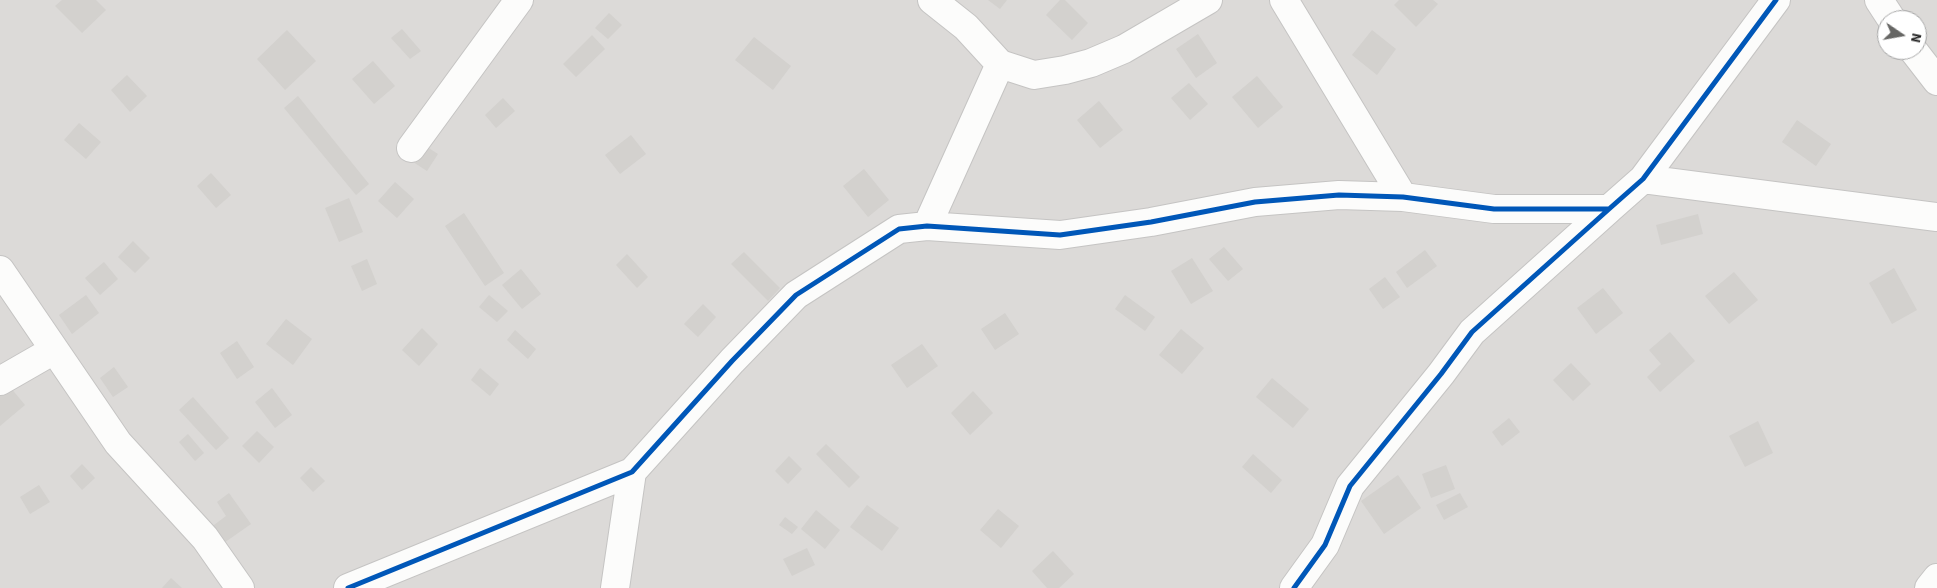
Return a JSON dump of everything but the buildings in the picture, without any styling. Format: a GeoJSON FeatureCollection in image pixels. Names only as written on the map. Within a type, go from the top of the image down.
{"type":"FeatureCollection","features":[{"type":"Feature","properties":{"kind":"street"},"geometry":{"type":"LineString","coordinates":[[411,148],[519,0]]}},
{"type":"Feature","properties":{"kind":"street"},"geometry":{"type":"LineString","coordinates":[[932,0],[966,27],[1000,64],[1034,75],[1091,63],[1124,49],[1208,0]]}},
{"type":"Feature","properties":{"kind":"street"},"geometry":{"type":"LineString","coordinates":[[1284,0],[1403,197]]}},
{"type":"Feature","properties":{"kind":"street"},"geometry":{"type":"LineString","coordinates":[[1294,588],[1325,544],[1350,486],[1441,374],[1472,332],[1643,179],[1776,0]]}},
{"type":"Feature","properties":{"kind":"street"},"geometry":{"type":"LineString","coordinates":[[1921,60],[1937,81]]}},
{"type":"Feature","properties":{"kind":"street"},"geometry":{"type":"LineString","coordinates":[[927,226],[1000,64]]}},
{"type":"Feature","properties":{"kind":"street"},"geometry":{"type":"LineString","coordinates":[[1643,179],[1937,217]]}},
{"type":"Feature","properties":{"kind":"street"},"geometry":{"type":"LineString","coordinates":[[348,588],[632,472],[732,361],[796,295],[899,229],[927,226],[1060,235],[1151,222],[1255,202],[1339,195],[1403,197],[1494,209],[1609,209]]}},
{"type":"Feature","properties":{"kind":"street"},"geometry":{"type":"LineString","coordinates":[[0,270],[118,443],[205,538],[240,588]]}},
{"type":"Feature","properties":{"kind":"street"},"geometry":{"type":"LineString","coordinates":[[0,381],[54,350]]}},
{"type":"Feature","properties":{"kind":"street"},"geometry":{"type":"LineString","coordinates":[[615,588],[632,472]]}},
{"type":"Feature","properties":{"kind":"street"},"geometry":{"type":"LineString","coordinates":[[1929,588],[1937,578]]}},
{"type":"Feature","properties":{"kind":"shaded area"},"geometry":{"type":"Polygon","coordinates":[[[0,0],[1937,0],[1937,588],[0,588],[0,0]]]}},
{"type":"Feature","properties":{"kind":"cycle path"},"geometry":{"type":"LineString","coordinates":[[348,588],[632,472],[732,361],[796,295],[899,229],[927,226],[1060,235],[1151,222],[1255,202],[1339,195],[1403,197],[1494,209],[1609,209],[1643,179],[1776,0]]}},
{"type":"Feature","properties":{"kind":"cycle path"},"geometry":{"type":"LineString","coordinates":[[1294,588],[1325,545],[1350,486],[1441,374],[1472,332],[1609,209]]}}]}
